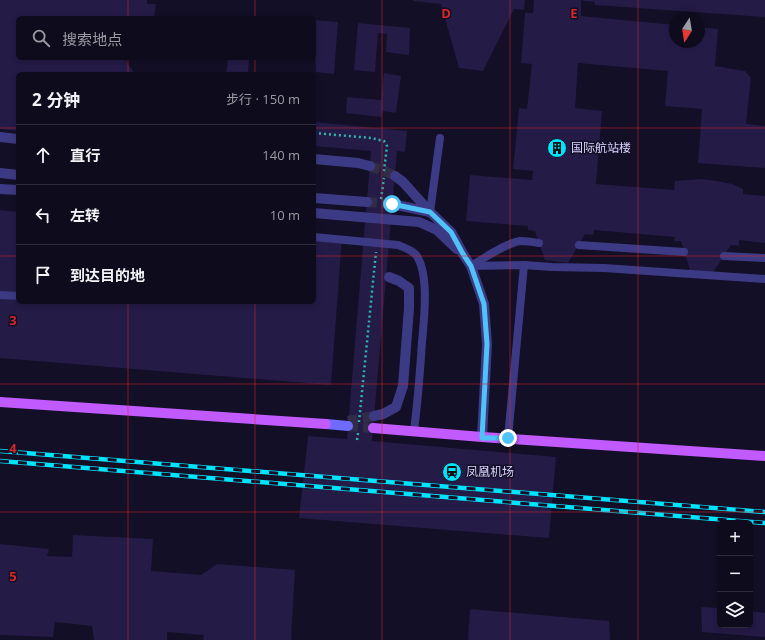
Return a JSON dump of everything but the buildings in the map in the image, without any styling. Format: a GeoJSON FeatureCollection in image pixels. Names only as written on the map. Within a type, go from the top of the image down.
{"type":"FeatureCollection","features":[{"type":"Feature","properties":{"kind":"main road"},"geometry":{"type":"LineString","coordinates":[[0,402],[326,424],[348,423]]}},
{"type":"Feature","properties":{"kind":"main road"},"geometry":{"type":"LineString","coordinates":[[373,428],[414,430],[482,438],[508,438],[765,456]]}},
{"type":"Feature","properties":{"kind":"street"},"geometry":{"type":"LineString","coordinates":[[0,137],[16,139]]}},
{"type":"Feature","properties":{"kind":"street"},"geometry":{"type":"LineString","coordinates":[[316,159],[358,163],[370,166]]}},
{"type":"Feature","properties":{"kind":"street"},"geometry":{"type":"LineString","coordinates":[[0,173],[16,175]]}},
{"type":"Feature","properties":{"kind":"street"},"geometry":{"type":"LineString","coordinates":[[394,176],[403,182],[430,212],[451,232],[471,266],[484,304],[487,344],[482,438]]}},
{"type":"Feature","properties":{"kind":"street"},"geometry":{"type":"LineString","coordinates":[[0,189],[16,190]]}},
{"type":"Feature","properties":{"kind":"street"},"geometry":{"type":"LineString","coordinates":[[316,198],[367,202]]}},
{"type":"Feature","properties":{"kind":"street"},"geometry":{"type":"LineString","coordinates":[[392,204],[430,212]]}},
{"type":"Feature","properties":{"kind":"street"},"geometry":{"type":"LineString","coordinates":[[316,213],[419,222],[437,230],[463,254]]}},
{"type":"Feature","properties":{"kind":"street"},"geometry":{"type":"LineString","coordinates":[[374,416],[383,414],[396,407],[403,386],[409,308],[409,288],[399,281],[389,277]]}},
{"type":"Feature","properties":{"kind":"lane"},"geometry":{"type":"LineString","coordinates":[[430,212],[440,138]]}},
{"type":"Feature","properties":{"kind":"lane"},"geometry":{"type":"LineString","coordinates":[[316,237],[398,244],[411,250],[418,257],[424,276],[424,314],[414,430]]}},
{"type":"Feature","properties":{"kind":"lane"},"geometry":{"type":"LineString","coordinates":[[471,266],[514,242],[539,242]]}},
{"type":"Feature","properties":{"kind":"lane"},"geometry":{"type":"LineString","coordinates":[[579,245],[684,252]]}},
{"type":"Feature","properties":{"kind":"lane"},"geometry":{"type":"LineString","coordinates":[[724,256],[765,258]]}},
{"type":"Feature","properties":{"kind":"lane"},"geometry":{"type":"LineString","coordinates":[[471,266],[524,265],[604,268],[765,279]]}},
{"type":"Feature","properties":{"kind":"lane"},"geometry":{"type":"LineString","coordinates":[[508,438],[524,265]]}},
{"type":"Feature","properties":{"kind":"lane"},"geometry":{"type":"LineString","coordinates":[[0,295],[16,296]]}},
{"type":"Feature","properties":{"kind":"path"},"geometry":{"type":"LineString","coordinates":[[316,133],[371,138],[384,141],[387,150],[381,205]]}},
{"type":"Feature","properties":{"kind":"path"},"geometry":{"type":"LineString","coordinates":[[357,440],[376,251]]}},
{"type":"Feature","properties":{"kind":"tunnel"},"geometry":{"type":"LineString","coordinates":[[370,166],[395,176]]}},
{"type":"Feature","properties":{"kind":"tunnel"},"geometry":{"type":"LineString","coordinates":[[367,202],[392,204]]}},
{"type":"Feature","properties":{"kind":"tunnel"},"geometry":{"type":"LineString","coordinates":[[348,421],[374,416]]}},
{"type":"Feature","properties":{"kind":"tunnel"},"geometry":{"type":"LineString","coordinates":[[348,426],[373,428]]}},
{"type":"Feature","properties":{"kind":"railway"},"geometry":{"type":"LineString","coordinates":[[0,451],[765,512]]}},
{"type":"Feature","properties":{"kind":"railway"},"geometry":{"type":"LineString","coordinates":[[0,461],[765,523]]}},
{"type":"Feature","properties":{"kind":"place","name":"国际航站楼"},"geometry":{"type":"Point","coordinates":[557,148]}},
{"type":"Feature","properties":{"kind":"place","name":"凤凰机场"},"geometry":{"type":"Point","coordinates":[452,472]}},
{"type":"Feature","properties":{"kind":"route"},"geometry":{"type":"LineString","coordinates":[[392,204],[430,212],[451,232],[471,266],[484,304],[487,344],[482,438],[508,438]]}}]}
